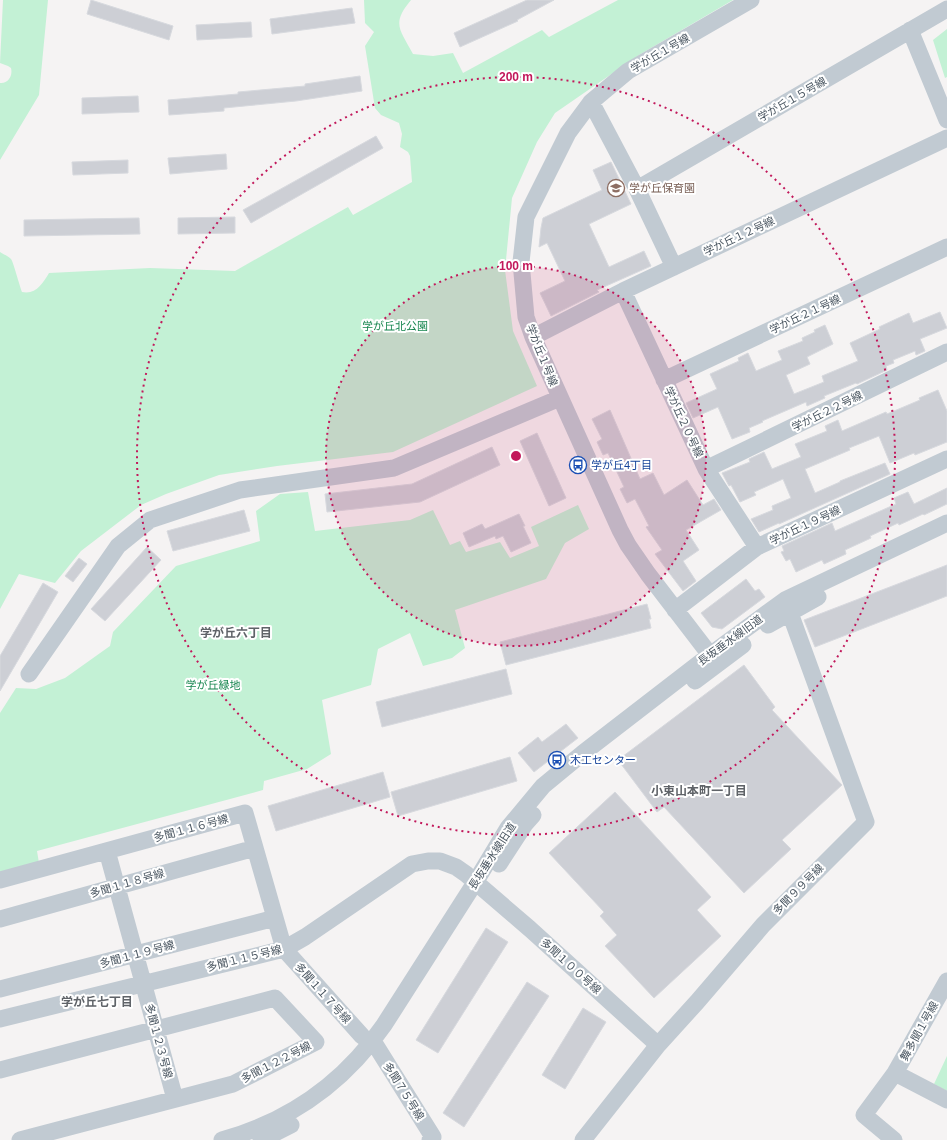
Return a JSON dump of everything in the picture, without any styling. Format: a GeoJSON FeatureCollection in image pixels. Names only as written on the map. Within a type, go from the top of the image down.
{"type":"FeatureCollection","features":[{"type":"Feature","properties":{"kind":"street","name":"学が丘１号線"},"geometry":{"type":"LineString","coordinates":[[713,660],[628,545],[533,337],[526,317],[521,262],[526,217],[568,133],[591,102],[628,71],[752,0]]}},
{"type":"Feature","properties":{"kind":"street","name":"学が丘１５号線"},"geometry":{"type":"LineString","coordinates":[[637,189],[947,9]]}},
{"type":"Feature","properties":{"kind":"street"},"geometry":{"type":"LineString","coordinates":[[910,30],[947,120]]}},
{"type":"Feature","properties":{"kind":"street"},"geometry":{"type":"LineString","coordinates":[[591,102],[637,189],[674,267]]}},
{"type":"Feature","properties":{"kind":"street","name":"学が丘１２号線"},"geometry":{"type":"LineString","coordinates":[[533,337],[623,291],[947,138]]}},
{"type":"Feature","properties":{"kind":"street","name":"学が丘２１号線"},"geometry":{"type":"LineString","coordinates":[[664,380],[947,247]]}},
{"type":"Feature","properties":{"kind":"street","name":"学が丘２０号線"},"geometry":{"type":"LineString","coordinates":[[623,291],[706,469],[757,547]]}},
{"type":"Feature","properties":{"kind":"street","name":"学が丘２２号線"},"geometry":{"type":"LineString","coordinates":[[706,469],[947,352]]}},
{"type":"Feature","properties":{"kind":"street"},"geometry":{"type":"LineString","coordinates":[[29,674],[118,546],[150,520],[240,490],[394,468],[560,398]]}},
{"type":"Feature","properties":{"kind":"street","name":"学が丘１９号線"},"geometry":{"type":"LineString","coordinates":[[675,610],[757,547],[947,458]]}},
{"type":"Feature","properties":{"kind":"street","name":"長坂垂水線旧道"},"geometry":{"type":"LineString","coordinates":[[222,1140],[253,1138],[325,1090],[357,1059],[371,1042],[479,885],[525,824],[553,792],[713,660],[788,606],[947,523]]}},
{"type":"Feature","properties":{"kind":"street","name":"長坂垂水線旧道"},"geometry":{"type":"LineString","coordinates":[[788,606],[807,602],[947,536]]}},
{"type":"Feature","properties":{"kind":"street","name":"多聞９９号線"},"geometry":{"type":"LineString","coordinates":[[583,1140],[658,1046],[763,925],[866,822],[788,606]]}},
{"type":"Feature","properties":{"kind":"street","name":"多聞１１６号線"},"geometry":{"type":"LineString","coordinates":[[0,880],[245,813],[284,949]]}},
{"type":"Feature","properties":{"kind":"street","name":"多聞１１８号線"},"geometry":{"type":"LineString","coordinates":[[0,919],[255,848]]}},
{"type":"Feature","properties":{"kind":"street","name":"多聞１２３号線"},"geometry":{"type":"LineString","coordinates":[[108,851],[175,1099]]}},
{"type":"Feature","properties":{"kind":"street","name":"多聞１１５号線"},"geometry":{"type":"LineString","coordinates":[[0,1019],[284,949],[412,864],[428,861],[440,861],[456,866],[479,885]]}},
{"type":"Feature","properties":{"kind":"street","name":"多聞１００号線"},"geometry":{"type":"LineString","coordinates":[[479,885],[530,929],[658,1046]]}},
{"type":"Feature","properties":{"kind":"street","name":"多聞１１９号線"},"geometry":{"type":"LineString","coordinates":[[0,989],[275,918]]}},
{"type":"Feature","properties":{"kind":"street","name":"多聞１１７号線"},"geometry":{"type":"LineString","coordinates":[[284,949],[371,1042]]}},
{"type":"Feature","properties":{"kind":"street","name":"舞多聞１号線"},"geometry":{"type":"LineString","coordinates":[[946,986],[895,1073],[947,1100]]}},
{"type":"Feature","properties":{"kind":"street","name":"多聞１２２号線"},"geometry":{"type":"LineString","coordinates":[[0,1070],[275,998],[316,1042],[233,1084],[20,1140]]}},
{"type":"Feature","properties":{"kind":"street","name":"多聞７５号線"},"geometry":{"type":"LineString","coordinates":[[371,1042],[433,1137],[430,1140]]}},
{"type":"Feature","properties":{"kind":"street"},"geometry":{"type":"LineString","coordinates":[[894,1140],[864,1116],[895,1073]]}},
{"type":"Feature","properties":{"kind":"green space"},"geometry":{"type":"Polygon","coordinates":[[[3,0],[48,0],[39,95],[0,160],[0,83],[8,81],[11,77],[11,68],[0,63],[3,0]]]}},
{"type":"Feature","properties":{"kind":"green space","name":"学が丘北公園"},"geometry":{"type":"Polygon","coordinates":[[[364,0],[411,0],[401,15],[399,21],[401,32],[413,54],[433,56],[453,53],[463,73],[542,30],[549,37],[618,0],[733,0],[639,55],[555,113],[537,142],[512,198],[505,270],[513,331],[537,386],[393,452],[277,466],[219,475],[166,494],[141,505],[81,551],[55,583],[19,574],[0,609],[0,252],[11,259],[22,292],[31,292],[35,290],[44,281],[49,273],[150,268],[235,271],[348,207],[353,215],[412,182],[410,156],[408,152],[400,147],[402,134],[399,123],[381,115],[375,108],[365,46],[374,32],[365,23],[364,0]]]}},
{"type":"Feature","properties":{"kind":"green space"},"geometry":{"type":"Polygon","coordinates":[[[947,29],[947,77],[945,78],[933,40],[947,29]]]}},
{"type":"Feature","properties":{"kind":"green space","name":"学が丘緑地"},"geometry":{"type":"Polygon","coordinates":[[[308,492],[315,531],[410,520],[433,510],[450,545],[460,541],[466,552],[500,542],[510,558],[539,546],[531,527],[578,505],[589,529],[565,543],[546,579],[455,610],[465,648],[452,658],[423,666],[410,633],[378,649],[371,685],[322,700],[331,754],[307,769],[264,781],[263,790],[37,851],[39,863],[0,874],[0,713],[16,688],[36,689],[65,678],[110,646],[113,632],[176,566],[260,541],[256,511],[280,494],[308,492]]]}},
{"type":"Feature","properties":{"kind":"green space"},"geometry":{"type":"Polygon","coordinates":[[[947,1056],[947,1091],[934,1084],[947,1056]]]}},
{"type":"Feature","properties":{"kind":"building"},"geometry":{"type":"Polygon","coordinates":[[[91,0],[173,26],[169,40],[87,14],[91,0]]]}},
{"type":"Feature","properties":{"kind":"building"},"geometry":{"type":"Polygon","coordinates":[[[527,0],[554,0],[517,20],[518,21],[460,47],[454,33],[527,0]]]}},
{"type":"Feature","properties":{"kind":"building"},"geometry":{"type":"Polygon","coordinates":[[[352,8],[355,23],[272,34],[270,19],[352,8]]]}},
{"type":"Feature","properties":{"kind":"building"},"geometry":{"type":"Polygon","coordinates":[[[251,22],[252,37],[197,40],[196,25],[251,22]]]}},
{"type":"Feature","properties":{"kind":"building"},"geometry":{"type":"Polygon","coordinates":[[[360,76],[362,91],[296,101],[224,108],[224,111],[169,115],[168,100],[305,86],[305,84],[360,76]]]}},
{"type":"Feature","properties":{"kind":"building"},"geometry":{"type":"Polygon","coordinates":[[[138,96],[139,112],[82,114],[82,98],[138,96]]]}},
{"type":"Feature","properties":{"kind":"building"},"geometry":{"type":"Polygon","coordinates":[[[376,136],[383,148],[251,223],[243,210],[376,136]]]}},
{"type":"Feature","properties":{"kind":"building"},"geometry":{"type":"Polygon","coordinates":[[[226,154],[227,169],[170,174],[168,158],[226,154]]]}},
{"type":"Feature","properties":{"kind":"building"},"geometry":{"type":"Polygon","coordinates":[[[128,160],[128,173],[73,175],[72,162],[128,160]]]}},
{"type":"Feature","properties":{"kind":"building"},"geometry":{"type":"Polygon","coordinates":[[[611,162],[631,204],[589,224],[609,267],[644,251],[651,266],[597,290],[599,292],[551,316],[540,293],[565,281],[547,243],[539,247],[543,218],[602,190],[593,170],[611,162]]]}},
{"type":"Feature","properties":{"kind":"building"},"geometry":{"type":"Polygon","coordinates":[[[235,217],[235,233],[178,234],[178,218],[235,217]]]}},
{"type":"Feature","properties":{"kind":"building"},"geometry":{"type":"Polygon","coordinates":[[[139,218],[140,234],[24,236],[24,220],[139,218]]]}},
{"type":"Feature","properties":{"kind":"building"},"geometry":{"type":"Polygon","coordinates":[[[940,312],[947,328],[920,339],[925,351],[916,355],[915,351],[893,360],[894,363],[886,366],[887,370],[857,384],[856,383],[824,396],[825,398],[807,406],[806,402],[762,421],[763,422],[749,428],[750,432],[732,439],[718,407],[693,418],[686,403],[717,389],[710,374],[739,361],[738,358],[748,353],[756,371],[782,360],[778,351],[803,341],[802,338],[825,325],[833,344],[807,357],[810,364],[786,375],[794,394],[824,382],[822,376],[858,361],[850,343],[909,313],[913,323],[940,312]]]}},
{"type":"Feature","properties":{"kind":"building"},"geometry":{"type":"Polygon","coordinates":[[[938,390],[947,411],[947,442],[890,463],[879,436],[849,448],[850,450],[805,469],[815,493],[885,463],[890,474],[759,532],[751,519],[773,510],[772,506],[791,498],[783,479],[754,492],[756,495],[740,502],[731,485],[729,486],[722,473],[750,462],[749,459],[764,452],[772,469],[801,457],[795,444],[827,431],[825,426],[838,420],[842,431],[886,412],[887,414],[920,400],[919,398],[938,390]]]}},
{"type":"Feature","properties":{"kind":"building"},"geometry":{"type":"Polygon","coordinates":[[[610,410],[640,479],[653,473],[664,495],[687,480],[703,505],[714,499],[721,510],[686,530],[699,550],[683,561],[696,581],[683,591],[655,554],[662,550],[646,527],[649,526],[635,499],[627,503],[620,489],[624,487],[608,453],[603,455],[597,442],[602,439],[592,419],[610,410]]]}},
{"type":"Feature","properties":{"kind":"building"},"geometry":{"type":"Polygon","coordinates":[[[537,433],[566,498],[549,506],[520,441],[537,433]]]}},
{"type":"Feature","properties":{"kind":"building"},"geometry":{"type":"Polygon","coordinates":[[[492,447],[500,465],[420,502],[327,512],[325,494],[412,484],[492,447]]]}},
{"type":"Feature","properties":{"kind":"building"},"geometry":{"type":"Polygon","coordinates":[[[947,488],[947,504],[924,515],[923,514],[899,525],[898,523],[870,536],[871,538],[845,550],[846,554],[824,564],[822,560],[796,572],[790,559],[786,561],[781,552],[784,551],[782,546],[832,523],[835,531],[896,504],[894,498],[908,492],[914,504],[947,488]]]}},
{"type":"Feature","properties":{"kind":"building"},"geometry":{"type":"Polygon","coordinates":[[[244,510],[250,531],[173,551],[167,531],[244,510]]]}},
{"type":"Feature","properties":{"kind":"building"},"geometry":{"type":"Polygon","coordinates":[[[519,514],[531,543],[511,552],[503,536],[496,539],[495,536],[469,547],[463,533],[482,524],[485,529],[519,514]]]}},
{"type":"Feature","properties":{"kind":"building"},"geometry":{"type":"Polygon","coordinates":[[[147,547],[161,560],[105,621],[91,609],[147,547]]]}},
{"type":"Feature","properties":{"kind":"building"},"geometry":{"type":"Polygon","coordinates":[[[79,558],[87,564],[73,582],[65,576],[79,558]]]}},
{"type":"Feature","properties":{"kind":"building"},"geometry":{"type":"Polygon","coordinates":[[[947,565],[947,596],[815,647],[804,620],[947,565]]]}},
{"type":"Feature","properties":{"kind":"building"},"geometry":{"type":"Polygon","coordinates":[[[746,579],[755,591],[759,589],[765,597],[722,629],[712,627],[701,613],[746,579]]]}},
{"type":"Feature","properties":{"kind":"building"},"geometry":{"type":"Polygon","coordinates":[[[43,583],[58,592],[0,691],[0,656],[43,583]]]}},
{"type":"Feature","properties":{"kind":"building"},"geometry":{"type":"Polygon","coordinates":[[[647,604],[651,619],[649,619],[651,628],[506,665],[500,642],[647,604]]]}},
{"type":"Feature","properties":{"kind":"building"},"geometry":{"type":"Polygon","coordinates":[[[744,665],[775,707],[772,710],[842,785],[782,840],[791,849],[744,893],[664,807],[657,812],[618,760],[744,665]]]}},
{"type":"Feature","properties":{"kind":"building"},"geometry":{"type":"Polygon","coordinates":[[[506,669],[512,694],[382,727],[376,702],[506,669]]]}},
{"type":"Feature","properties":{"kind":"building"},"geometry":{"type":"Polygon","coordinates":[[[566,724],[578,738],[534,772],[518,753],[538,737],[542,742],[566,724]]]}},
{"type":"Feature","properties":{"kind":"building"},"geometry":{"type":"Polygon","coordinates":[[[510,757],[517,781],[398,816],[391,792],[510,757]]]}},
{"type":"Feature","properties":{"kind":"building"},"geometry":{"type":"Polygon","coordinates":[[[383,772],[390,797],[276,831],[268,806],[383,772]]]}},
{"type":"Feature","properties":{"kind":"building"},"geometry":{"type":"Polygon","coordinates":[[[615,792],[711,897],[697,910],[721,936],[654,998],[605,946],[617,935],[600,916],[604,912],[549,853],[615,792]]]}},
{"type":"Feature","properties":{"kind":"building"},"geometry":{"type":"Polygon","coordinates":[[[486,928],[508,942],[438,1053],[416,1040],[486,928]]]}},
{"type":"Feature","properties":{"kind":"building"},"geometry":{"type":"Polygon","coordinates":[[[527,982],[549,996],[464,1127],[443,1113],[527,982]]]}},
{"type":"Feature","properties":{"kind":"building"},"geometry":{"type":"Polygon","coordinates":[[[583,1008],[606,1022],[565,1089],[542,1075],[583,1008]]]}},
{"type":"Feature","properties":{"kind":"place","name":"学が丘保育園"},"geometry":{"type":"Point","coordinates":[616,188]}},
{"type":"Feature","properties":{"kind":"place","name":"学が丘4丁目"},"geometry":{"type":"Point","coordinates":[578,465]}},
{"type":"Feature","properties":{"kind":"place","name":"木工センター"},"geometry":{"type":"Point","coordinates":[557,760]}},
{"type":"Feature","properties":{"kind":"district","name":"学が丘六丁目"},"geometry":{"type":"Point","coordinates":[236,633]}},
{"type":"Feature","properties":{"kind":"district","name":"小束山本町一丁目"},"geometry":{"type":"Point","coordinates":[699,791]}},
{"type":"Feature","properties":{"kind":"district","name":"学が丘七丁目"},"geometry":{"type":"Point","coordinates":[97,1002]}}]}
